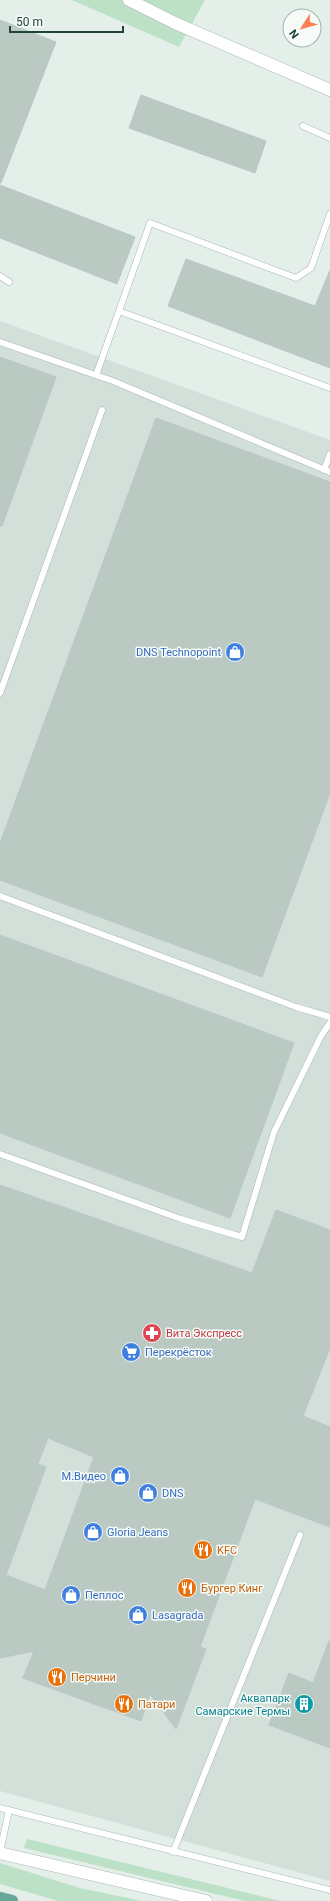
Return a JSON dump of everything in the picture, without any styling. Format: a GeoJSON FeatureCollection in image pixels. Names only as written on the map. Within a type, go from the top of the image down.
{"type":"FeatureCollection","features":[{"type":"Feature","properties":{"kind":"main road"},"geometry":{"type":"LineString","coordinates":[[0,1898],[12,1901]]}},
{"type":"Feature","properties":{"kind":"street"},"geometry":{"type":"LineString","coordinates":[[129,0],[175,23],[330,90]]}},
{"type":"Feature","properties":{"kind":"street"},"geometry":{"type":"LineString","coordinates":[[0,1853],[206,1901]]}},
{"type":"Feature","properties":{"kind":"lane"},"geometry":{"type":"LineString","coordinates":[[303,126],[330,138]]}},
{"type":"Feature","properties":{"kind":"lane"},"geometry":{"type":"LineString","coordinates":[[96,375],[150,223],[296,278],[311,268],[330,214]]}},
{"type":"Feature","properties":{"kind":"lane"},"geometry":{"type":"LineString","coordinates":[[0,276],[9,282]]}},
{"type":"Feature","properties":{"kind":"lane"},"geometry":{"type":"LineString","coordinates":[[119,311],[330,388]]}},
{"type":"Feature","properties":{"kind":"lane"},"geometry":{"type":"LineString","coordinates":[[0,342],[96,375],[327,471],[330,454]]}},
{"type":"Feature","properties":{"kind":"lane"},"geometry":{"type":"LineString","coordinates":[[0,694],[102,410]]}},
{"type":"Feature","properties":{"kind":"lane"},"geometry":{"type":"LineString","coordinates":[[0,896],[296,1007],[330,1017]]}},
{"type":"Feature","properties":{"kind":"lane"},"geometry":{"type":"LineString","coordinates":[[0,1154],[181,1219],[242,1237],[274,1132],[321,1036],[330,1023]]}},
{"type":"Feature","properties":{"kind":"lane"},"geometry":{"type":"LineString","coordinates":[[173,1852],[300,1535]]}},
{"type":"Feature","properties":{"kind":"lane"},"geometry":{"type":"LineString","coordinates":[[0,1808],[330,1890]]}},
{"type":"Feature","properties":{"kind":"lane"},"geometry":{"type":"LineString","coordinates":[[0,1853],[9,1810]]}},
{"type":"Feature","properties":{"kind":"shaded area"},"geometry":{"type":"Polygon","coordinates":[[[0,321],[330,440],[330,1881],[0,1791],[0,321]]]}},
{"type":"Feature","properties":{"kind":"green space"},"geometry":{"type":"Polygon","coordinates":[[[72,0],[205,0],[179,47],[72,0]]]}},
{"type":"Feature","properties":{"kind":"green space"},"geometry":{"type":"Polygon","coordinates":[[[27,1839],[281,1901],[245,1901],[24,1848],[27,1839]]]}},
{"type":"Feature","properties":{"kind":"green space"},"geometry":{"type":"Polygon","coordinates":[[[0,1863],[80,1888],[142,1901],[58,1901],[0,1884],[0,1863]]]}},
{"type":"Feature","properties":{"kind":"building"},"geometry":{"type":"Polygon","coordinates":[[[0,20],[56,42],[1,183],[0,183],[0,20]]]}},
{"type":"Feature","properties":{"kind":"building"},"geometry":{"type":"Polygon","coordinates":[[[141,95],[266,141],[255,173],[129,128],[141,95]]]}},
{"type":"Feature","properties":{"kind":"building"},"geometry":{"type":"Polygon","coordinates":[[[0,185],[135,237],[117,284],[0,238],[0,185]]]}},
{"type":"Feature","properties":{"kind":"building"},"geometry":{"type":"Polygon","coordinates":[[[186,259],[315,306],[330,270],[330,368],[168,306],[186,259]]]}},
{"type":"Feature","properties":{"kind":"building"},"geometry":{"type":"Polygon","coordinates":[[[0,357],[56,377],[2,526],[0,526],[0,357]]]}},
{"type":"Feature","properties":{"kind":"building"},"geometry":{"type":"Polygon","coordinates":[[[156,418],[330,482],[330,793],[262,977],[0,880],[0,843],[156,418]]]}},
{"type":"Feature","properties":{"kind":"building"},"geometry":{"type":"Polygon","coordinates":[[[0,935],[294,1043],[230,1218],[0,1133],[0,935]]]}},
{"type":"Feature","properties":{"kind":"building"},"geometry":{"type":"Polygon","coordinates":[[[0,1185],[252,1273],[276,1210],[330,1230],[330,1348],[303,1416],[330,1427],[330,1527],[255,1499],[200,1647],[206,1649],[176,1729],[150,1694],[141,1721],[23,1678],[34,1651],[0,1658],[0,1185]],[[48,1438],[38,1464],[46,1467],[6,1575],[45,1590],[94,1457],[48,1438]]]}},
{"type":"Feature","properties":{"kind":"building","name":"Аквапарк Самарские Термы"},"geometry":{"type":"Polygon","coordinates":[[[329,1641],[330,1748],[269,1725],[289,1673],[313,1683],[329,1641]]]}},
{"type":"Feature","properties":{"kind":"place","name":"DNS Technopoint"},"geometry":{"type":"Point","coordinates":[235,652]}},
{"type":"Feature","properties":{"kind":"place","name":"Вита Экспресс"},"geometry":{"type":"Point","coordinates":[152,1333]}},
{"type":"Feature","properties":{"kind":"place","name":"Перекрёсток"},"geometry":{"type":"Point","coordinates":[131,1352]}},
{"type":"Feature","properties":{"kind":"place","name":"М.Видео"},"geometry":{"type":"Point","coordinates":[120,1476]}},
{"type":"Feature","properties":{"kind":"place","name":"DNS"},"geometry":{"type":"Point","coordinates":[148,1493]}},
{"type":"Feature","properties":{"kind":"place","name":"Gloria Jeans"},"geometry":{"type":"Point","coordinates":[93,1532]}},
{"type":"Feature","properties":{"kind":"place","name":"KFC"},"geometry":{"type":"Point","coordinates":[203,1550]}},
{"type":"Feature","properties":{"kind":"place","name":"Бургер Кинг"},"geometry":{"type":"Point","coordinates":[187,1588]}},
{"type":"Feature","properties":{"kind":"place","name":"Пеплос"},"geometry":{"type":"Point","coordinates":[71,1595]}},
{"type":"Feature","properties":{"kind":"place","name":"Lasagrada"},"geometry":{"type":"Point","coordinates":[138,1615]}},
{"type":"Feature","properties":{"kind":"place","name":"Перчини"},"geometry":{"type":"Point","coordinates":[57,1677]}},
{"type":"Feature","properties":{"kind":"place","name":"Патари"},"geometry":{"type":"Point","coordinates":[124,1704]}},
{"type":"Feature","properties":{"kind":"place","name":"Аквапарк Самарские Термы"},"geometry":{"type":"Point","coordinates":[304,1704]}}]}
